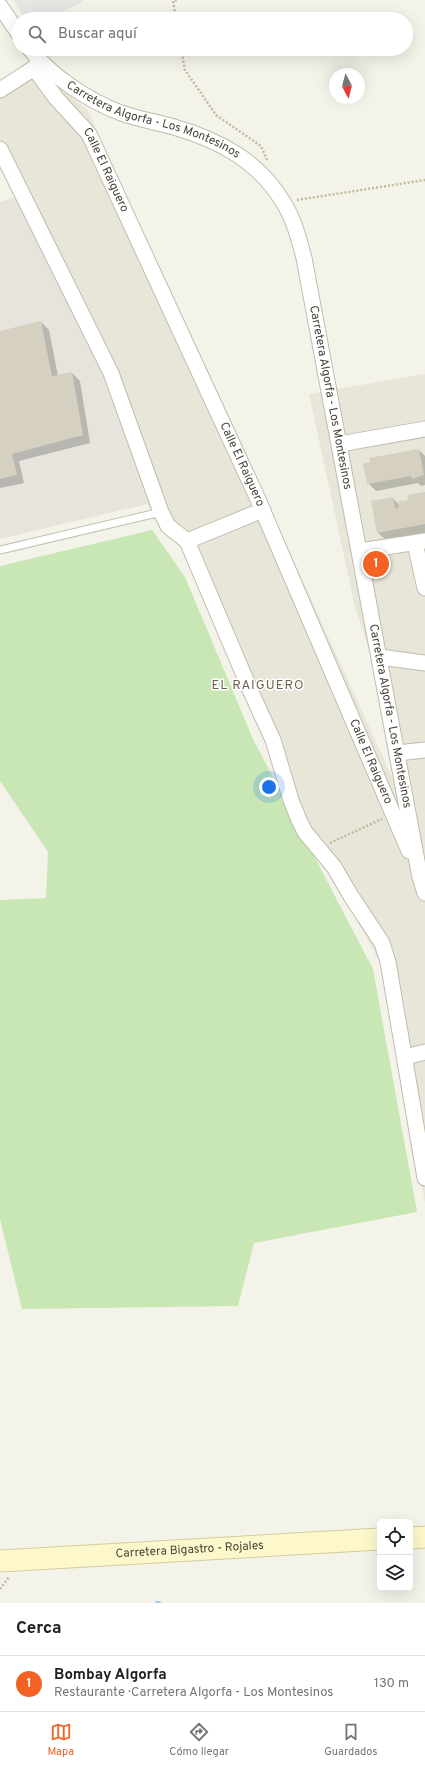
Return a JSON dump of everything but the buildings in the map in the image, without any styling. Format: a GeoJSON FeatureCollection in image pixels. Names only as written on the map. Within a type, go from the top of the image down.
{"type":"FeatureCollection","features":[{"type":"Feature","properties":{"kind":"main road"},"geometry":{"type":"LineString","coordinates":[[413,1538],[425,1537]]}},
{"type":"Feature","properties":{"kind":"main road","name":"Carretera Bigastro - Rojales"},"geometry":{"type":"LineString","coordinates":[[0,1561],[377,1539]]}},
{"type":"Feature","properties":{"kind":"street"},"geometry":{"type":"LineString","coordinates":[[0,6],[12,24]]}},
{"type":"Feature","properties":{"kind":"street","name":"Carretera Algorfa - Los Montesinos"},"geometry":{"type":"LineString","coordinates":[[33,56],[38,66],[120,113],[204,136],[229,148],[255,168],[269,182],[284,202],[296,228],[304,258],[398,753],[418,825],[420,877],[425,893]]}},
{"type":"Feature","properties":{"kind":"street"},"geometry":{"type":"LineString","coordinates":[[0,90],[38,66]]}},
{"type":"Feature","properties":{"kind":"street","name":"Calle El Raiguero"},"geometry":{"type":"LineString","coordinates":[[38,66],[56,98],[89,134],[263,510],[420,877]]}},
{"type":"Feature","properties":{"kind":"street"},"geometry":{"type":"LineString","coordinates":[[0,149],[110,373],[161,512],[168,526],[187,541],[273,740],[291,800],[299,820],[305,832],[334,867],[382,943],[388,962],[425,1178]]}},
{"type":"Feature","properties":{"kind":"street"},"geometry":{"type":"LineString","coordinates":[[340,444],[425,429]]}},
{"type":"Feature","properties":{"kind":"street"},"geometry":{"type":"LineString","coordinates":[[187,541],[263,510]]}},
{"type":"Feature","properties":{"kind":"street"},"geometry":{"type":"LineString","coordinates":[[360,551],[420,542],[425,588]]}},
{"type":"Feature","properties":{"kind":"street"},"geometry":{"type":"LineString","coordinates":[[380,657],[425,663]]}},
{"type":"Feature","properties":{"kind":"street"},"geometry":{"type":"LineString","coordinates":[[398,753],[425,750]]}},
{"type":"Feature","properties":{"kind":"street"},"geometry":{"type":"LineString","coordinates":[[405,1057],[425,1052]]}},
{"type":"Feature","properties":{"kind":"lane"},"geometry":{"type":"LineString","coordinates":[[0,550],[161,512]]}},
{"type":"Feature","properties":{"kind":"path"},"geometry":{"type":"LineString","coordinates":[[175,12],[173,1],[177,0]]}},
{"type":"Feature","properties":{"kind":"path"},"geometry":{"type":"LineString","coordinates":[[183,56],[185,70],[216,115],[261,146],[269,164]]}},
{"type":"Feature","properties":{"kind":"path"},"geometry":{"type":"LineString","coordinates":[[284,202],[425,180]]}},
{"type":"Feature","properties":{"kind":"path"},"geometry":{"type":"LineString","coordinates":[[319,848],[393,814]]}},
{"type":"Feature","properties":{"kind":"shaded area"},"geometry":{"type":"Polygon","coordinates":[[[13,0],[83,0],[83,2],[62,12],[21,12],[13,0]]]}},
{"type":"Feature","properties":{"kind":"shaded area"},"geometry":{"type":"Polygon","coordinates":[[[28,65],[87,109],[394,781],[425,880],[425,1203],[382,966],[324,862],[272,755],[185,552],[159,527],[147,504],[101,373],[2,167],[0,168],[0,82],[28,65]]]}},
{"type":"Feature","properties":{"kind":"shaded area"},"geometry":{"type":"Polygon","coordinates":[[[16,197],[101,373],[147,504],[0,539],[0,202],[16,197]]]}},
{"type":"Feature","properties":{"kind":"shaded area"},"geometry":{"type":"Polygon","coordinates":[[[425,374],[425,866],[402,752],[355,607],[309,394],[425,374]]]}},
{"type":"Feature","properties":{"kind":"green space"},"geometry":{"type":"Polygon","coordinates":[[[152,530],[185,577],[253,739],[373,969],[417,1212],[254,1243],[238,1306],[22,1309],[0,1219],[0,900],[46,898],[48,852],[0,781],[0,566],[152,530]]]}},
{"type":"Feature","properties":{"kind":"place","name":"Bombay Algorfa"},"geometry":{"type":"Point","coordinates":[376,564]}},
{"type":"Feature","properties":{"kind":"district","name":"EL RAIGUERO"},"geometry":{"type":"Point","coordinates":[258,686]}}]}
